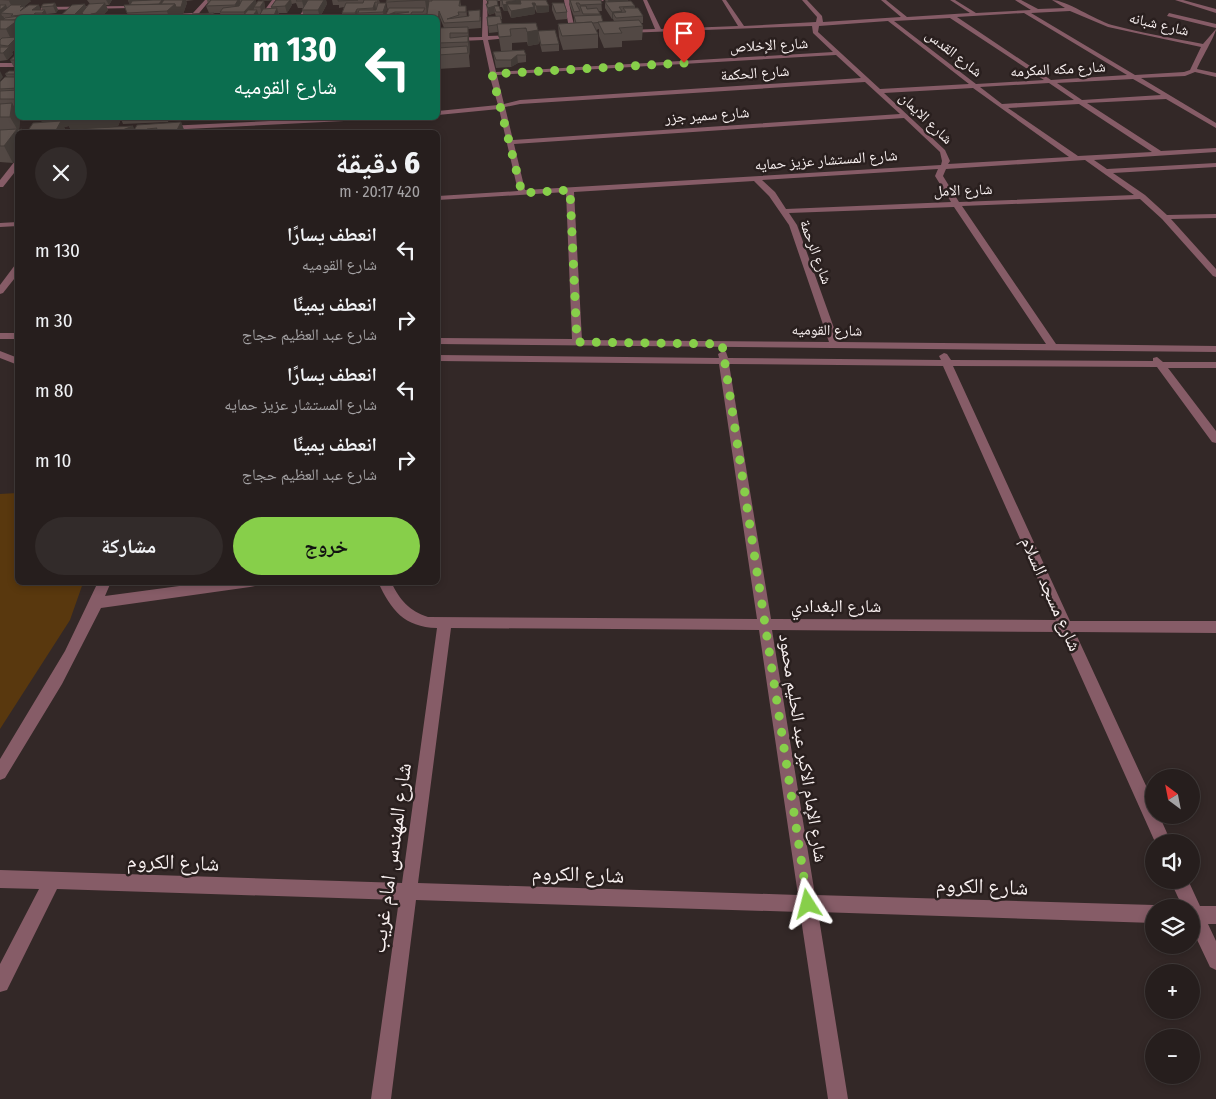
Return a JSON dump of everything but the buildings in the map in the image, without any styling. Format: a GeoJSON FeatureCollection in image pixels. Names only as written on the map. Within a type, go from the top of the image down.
{"type":"FeatureCollection","features":[{"type":"Feature","properties":{"kind":"street"},"geometry":{"type":"LineString","coordinates":[[125,15],[128,0]]}},
{"type":"Feature","properties":{"kind":"street"},"geometry":{"type":"LineString","coordinates":[[194,15],[208,0]]}},
{"type":"Feature","properties":{"kind":"street"},"geometry":{"type":"LineString","coordinates":[[264,15],[275,0]]}},
{"type":"Feature","properties":{"kind":"street"},"geometry":{"type":"LineString","coordinates":[[302,15],[312,0]]}},
{"type":"Feature","properties":{"kind":"street"},"geometry":{"type":"LineString","coordinates":[[485,0],[485,38],[492,74],[522,193]]}},
{"type":"Feature","properties":{"kind":"street"},"geometry":{"type":"LineString","coordinates":[[573,34],[566,1],[601,0]]}},
{"type":"Feature","properties":{"kind":"street"},"geometry":{"type":"LineString","coordinates":[[645,0],[659,31]]}},
{"type":"Feature","properties":{"kind":"street"},"geometry":{"type":"LineString","coordinates":[[724,0],[742,27]]}},
{"type":"Feature","properties":{"kind":"street","name":"شارع الايمان"},"geometry":{"type":"LineString","coordinates":[[804,0],[820,17],[818,24],[815,26],[815,32],[942,151],[946,161],[939,176],[1054,347]]}},
{"type":"Feature","properties":{"kind":"street"},"geometry":{"type":"LineString","coordinates":[[883,0],[906,19]]}},
{"type":"Feature","properties":{"kind":"street"},"geometry":{"type":"LineString","coordinates":[[952,0],[976,15]]}},
{"type":"Feature","properties":{"kind":"street"},"geometry":{"type":"LineString","coordinates":[[1017,0],[1037,11]]}},
{"type":"Feature","properties":{"kind":"street","name":"شارع شبانه"},"geometry":{"type":"LineString","coordinates":[[1054,0],[1110,26],[1204,46]]}},
{"type":"Feature","properties":{"kind":"street"},"geometry":{"type":"LineString","coordinates":[[1177,0],[1216,10]]}},
{"type":"Feature","properties":{"kind":"street"},"geometry":{"type":"LineString","coordinates":[[39,9],[127,8]]}},
{"type":"Feature","properties":{"kind":"street"},"geometry":{"type":"LineString","coordinates":[[621,32],[818,24],[1070,9]]}},
{"type":"Feature","properties":{"kind":"street"},"geometry":{"type":"LineString","coordinates":[[1024,12],[1216,126]]}},
{"type":"Feature","properties":{"kind":"street"},"geometry":{"type":"LineString","coordinates":[[1169,15],[1216,26]]}},
{"type":"Feature","properties":{"kind":"street"},"geometry":{"type":"LineString","coordinates":[[951,16],[1160,154]]}},
{"type":"Feature","properties":{"kind":"street","name":"شارع القدس"},"geometry":{"type":"LineString","coordinates":[[889,20],[1001,106],[1077,159]]}},
{"type":"Feature","properties":{"kind":"street"},"geometry":{"type":"LineString","coordinates":[[1216,32],[1204,46],[1193,70],[1216,75]]}},
{"type":"Feature","properties":{"kind":"street"},"geometry":{"type":"LineString","coordinates":[[564,35],[583,34]]}},
{"type":"Feature","properties":{"kind":"street"},"geometry":{"type":"LineString","coordinates":[[440,40],[524,37]]}},
{"type":"Feature","properties":{"kind":"street","name":"شارع الإخلاص"},"geometry":{"type":"LineString","coordinates":[[492,74],[838,53]]}},
{"type":"Feature","properties":{"kind":"street"},"geometry":{"type":"LineString","coordinates":[[0,66],[15,65]]}},
{"type":"Feature","properties":{"kind":"street","name":"شارع مكه المكرمه"},"geometry":{"type":"LineString","coordinates":[[878,91],[1185,74],[1193,70]]}},
{"type":"Feature","properties":{"kind":"street","name":"شارع الحكمة"},"geometry":{"type":"LineString","coordinates":[[440,113],[482,110],[520,102],[866,80]]}},
{"type":"Feature","properties":{"kind":"street"},"geometry":{"type":"LineString","coordinates":[[1001,106],[1167,97]]}},
{"type":"Feature","properties":{"kind":"street","name":"شارع سمير جزر"},"geometry":{"type":"LineString","coordinates":[[510,142],[905,116]]}},
{"type":"Feature","properties":{"kind":"street"},"geometry":{"type":"LineString","coordinates":[[182,127],[185,120]]}},
{"type":"Feature","properties":{"kind":"street"},"geometry":{"type":"LineString","coordinates":[[162,128],[182,127],[201,129],[323,120]]}},
{"type":"Feature","properties":{"kind":"street","name":"شارع المستشار عزيز حمايه"},"geometry":{"type":"LineString","coordinates":[[440,198],[1216,150]]}},
{"type":"Feature","properties":{"kind":"street"},"geometry":{"type":"LineString","coordinates":[[1087,158],[1142,197],[1165,217],[1216,274]]}},
{"type":"Feature","properties":{"kind":"street"},"geometry":{"type":"LineString","coordinates":[[1107,172],[1216,165]]}},
{"type":"Feature","properties":{"kind":"street"},"geometry":{"type":"LineString","coordinates":[[0,185],[15,167]]}},
{"type":"Feature","properties":{"kind":"street","name":"شارع الرحمة"},"geometry":{"type":"LineString","coordinates":[[756,178],[772,194],[793,225],[835,345]]}},
{"type":"Feature","properties":{"kind":"street"},"geometry":{"type":"LineString","coordinates":[[570,190],[577,342]]}},
{"type":"Feature","properties":{"kind":"street","name":"شارع الامل"},"geometry":{"type":"LineString","coordinates":[[785,211],[1142,197]]}},
{"type":"Feature","properties":{"kind":"street"},"geometry":{"type":"LineString","coordinates":[[1165,217],[1216,216]]}},
{"type":"Feature","properties":{"kind":"street"},"geometry":{"type":"LineString","coordinates":[[0,225],[15,224]]}},
{"type":"Feature","properties":{"kind":"street"},"geometry":{"type":"LineString","coordinates":[[0,291],[15,271]]}},
{"type":"Feature","properties":{"kind":"street"},"geometry":{"type":"LineString","coordinates":[[0,336],[15,336]]}},
{"type":"Feature","properties":{"kind":"street","name":"شارع القوميه"},"geometry":{"type":"LineString","coordinates":[[440,340],[1216,349]]}},
{"type":"Feature","properties":{"kind":"street","name":"شارع الإمام الاكبر عبد الحليم محمود"},"geometry":{"type":"LineString","coordinates":[[722,344],[838,1099]]}},
{"type":"Feature","properties":{"kind":"street","name":"شارع مسجد السلام"},"geometry":{"type":"LineString","coordinates":[[940,346],[1159,834]]}},
{"type":"Feature","properties":{"kind":"street"},"geometry":{"type":"LineString","coordinates":[[1148,348],[1216,439]]}},
{"type":"Feature","properties":{"kind":"street"},"geometry":{"type":"LineString","coordinates":[[0,354],[15,354]]}},
{"type":"Feature","properties":{"kind":"street"},"geometry":{"type":"LineString","coordinates":[[0,354],[15,361]]}},
{"type":"Feature","properties":{"kind":"street","name":"شارع القوميه"},"geometry":{"type":"LineString","coordinates":[[440,358],[1216,365]]}},
{"type":"Feature","properties":{"kind":"street"},"geometry":{"type":"LineString","coordinates":[[0,772],[46,698],[104,585]]}},
{"type":"Feature","properties":{"kind":"street"},"geometry":{"type":"LineString","coordinates":[[96,603],[228,585]]}},
{"type":"Feature","properties":{"kind":"street","name":"شارع البغدادي"},"geometry":{"type":"LineString","coordinates":[[385,585],[392,600],[400,610],[413,618],[428,622],[1216,627]]}},
{"type":"Feature","properties":{"kind":"street"},"geometry":{"type":"LineString","coordinates":[[392,585],[392,600]]}},
{"type":"Feature","properties":{"kind":"street","name":"شارع المهندس امام غريب"},"geometry":{"type":"LineString","coordinates":[[381,1099],[445,622]]}},
{"type":"Feature","properties":{"kind":"street","name":"شارع الكروم"},"geometry":{"type":"LineString","coordinates":[[0,879],[1145,914]]}},
{"type":"Feature","properties":{"kind":"street"},"geometry":{"type":"LineString","coordinates":[[0,983],[52,881]]}},
{"type":"Feature","properties":{"kind":"street"},"geometry":{"type":"LineString","coordinates":[[1200,915],[1216,915]]}},
{"type":"Feature","properties":{"kind":"street"},"geometry":{"type":"LineString","coordinates":[[1200,929],[1216,961]]}},
{"type":"Feature","properties":{"kind":"shaded area"},"geometry":{"type":"Polygon","coordinates":[[[15,493],[15,585],[82,585],[70,620],[0,729],[0,494],[15,493]]]}},
{"type":"Feature","properties":{"kind":"route"},"geometry":{"type":"LineString","coordinates":[[684,63],[492,74],[522,193],[570,190],[577,342],[722,344],[808,904]]}}]}
